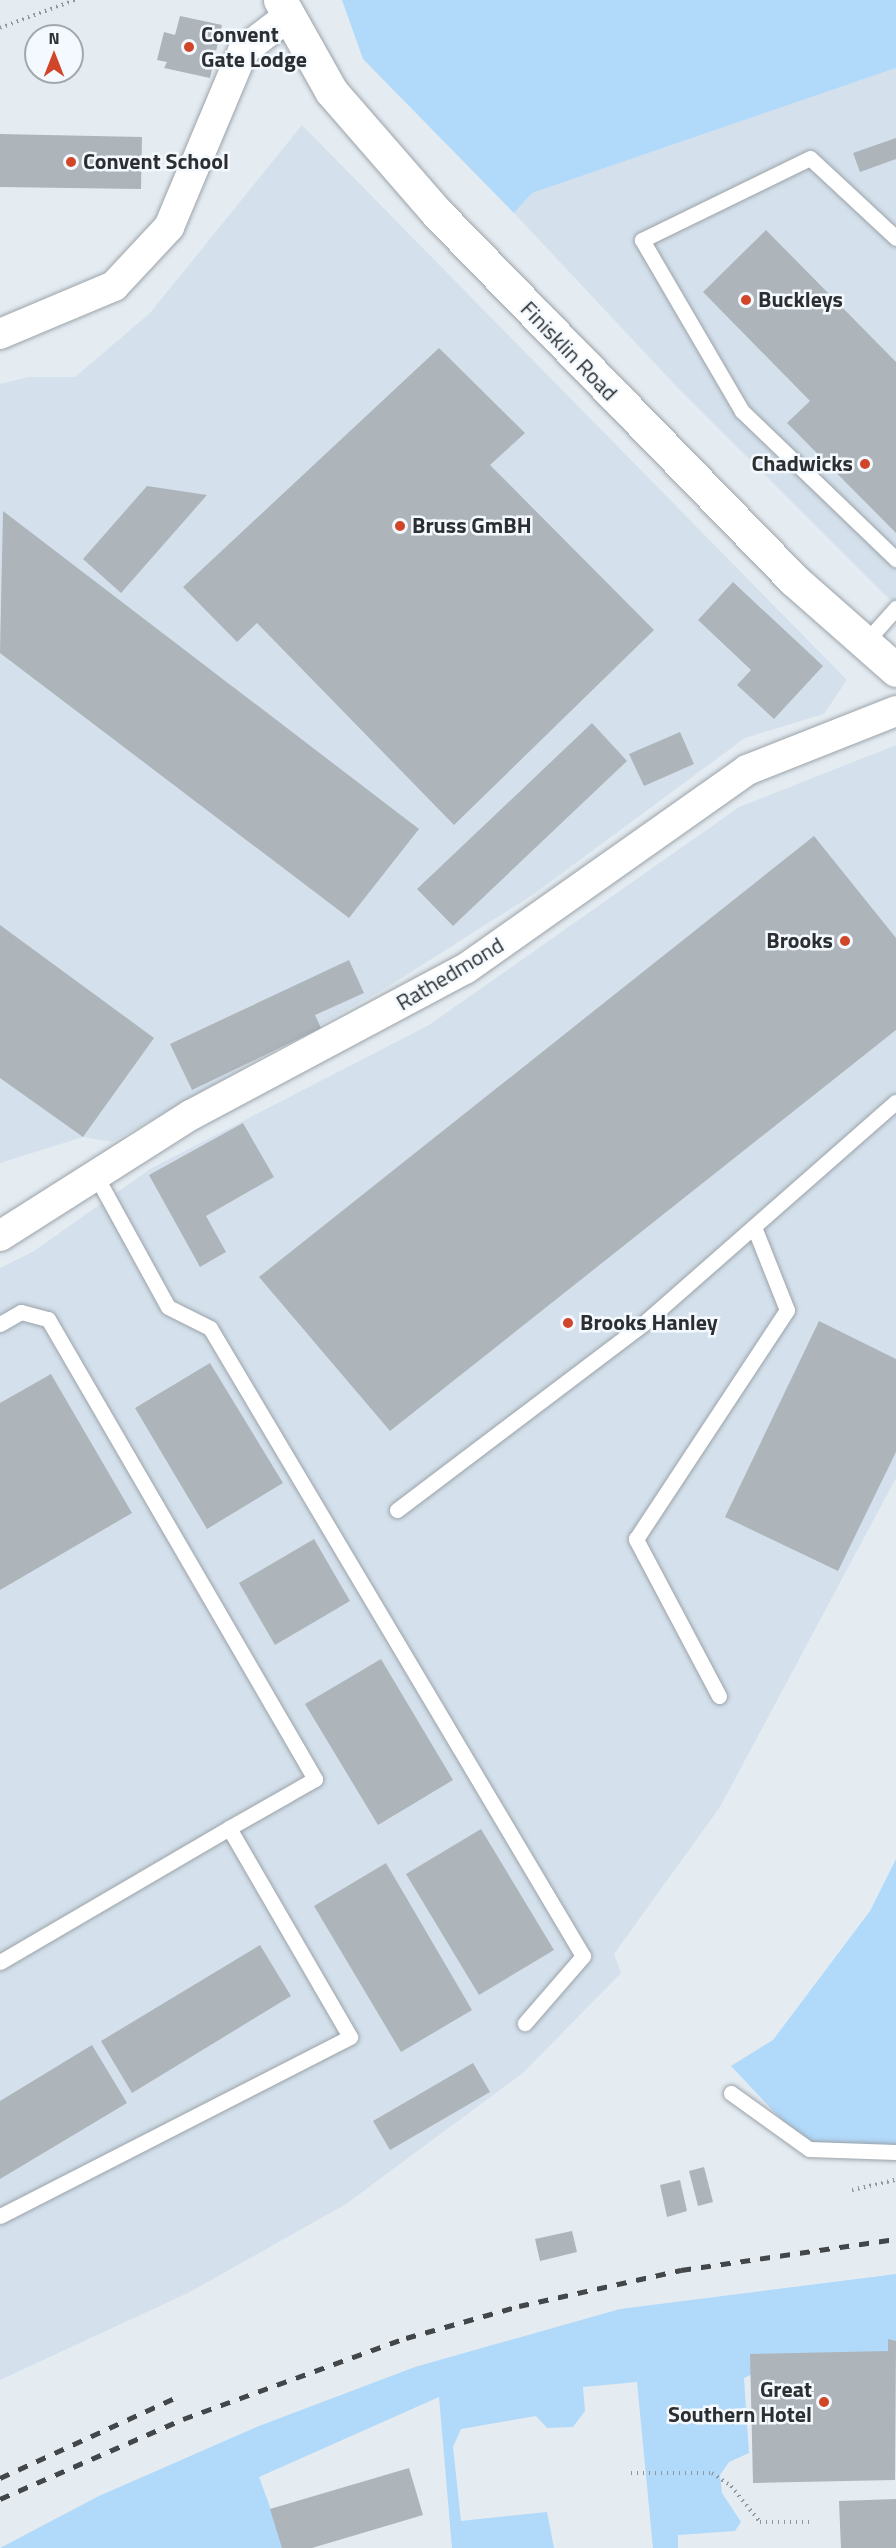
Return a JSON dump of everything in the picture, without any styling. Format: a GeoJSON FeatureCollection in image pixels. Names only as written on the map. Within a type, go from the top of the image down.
{"type":"FeatureCollection","features":[{"type":"Feature","properties":{"kind":"street"},"geometry":{"type":"LineString","coordinates":[[0,334],[114,286],[169,227],[243,51],[283,9]]}},
{"type":"Feature","properties":{"kind":"street","name":"Finisklin Road"},"geometry":{"type":"LineString","coordinates":[[283,9],[331,91],[438,214],[863,645],[896,670]]}},
{"type":"Feature","properties":{"kind":"street","name":"Rathedmond"},"geometry":{"type":"LineString","coordinates":[[0,1236],[191,1115],[465,969],[747,770],[896,711]]}},
{"type":"Feature","properties":{"kind":"lane"},"geometry":{"type":"LineString","coordinates":[[896,238],[810,158],[642,240],[742,411],[896,559]]}},
{"type":"Feature","properties":{"kind":"lane"},"geometry":{"type":"LineString","coordinates":[[863,645],[896,608]]}},
{"type":"Feature","properties":{"kind":"lane"},"geometry":{"type":"LineString","coordinates":[[397,1510],[644,1323],[896,1102]]}},
{"type":"Feature","properties":{"kind":"lane"},"geometry":{"type":"LineString","coordinates":[[96,1176],[168,1307],[210,1328],[583,1956],[525,2023]]}},
{"type":"Feature","properties":{"kind":"lane"},"geometry":{"type":"LineString","coordinates":[[719,1696],[636,1539],[787,1310],[754,1227]]}},
{"type":"Feature","properties":{"kind":"lane"},"geometry":{"type":"LineString","coordinates":[[0,1324],[21,1312],[48,1319],[315,1779],[0,1962]]}},
{"type":"Feature","properties":{"kind":"lane"},"geometry":{"type":"LineString","coordinates":[[0,2216],[350,2037],[229,1828]]}},
{"type":"Feature","properties":{"kind":"lane"},"geometry":{"type":"LineString","coordinates":[[731,2093],[809,2149],[896,2152]]}},
{"type":"Feature","properties":{"kind":"path"},"geometry":{"type":"LineString","coordinates":[[0,28],[75,0]]}},
{"type":"Feature","properties":{"kind":"path"},"geometry":{"type":"LineString","coordinates":[[852,2190],[896,2180]]}},
{"type":"Feature","properties":{"kind":"path"},"geometry":{"type":"LineString","coordinates":[[631,2473],[712,2473],[731,2486],[760,2522],[809,2522]]}},
{"type":"Feature","properties":{"kind":"shaded area"},"geometry":{"type":"Polygon","coordinates":[[[342,0],[896,0],[896,68],[532,193],[514,213],[363,59],[342,0]]]}},
{"type":"Feature","properties":{"kind":"shaded area","name":"Buckleys"},"geometry":{"type":"Polygon","coordinates":[[[896,68],[896,606],[676,386],[514,213],[532,193],[896,68]]]}},
{"type":"Feature","properties":{"kind":"shaded area"},"geometry":{"type":"Polygon","coordinates":[[[302,125],[847,680],[824,714],[745,738],[534,894],[386,988],[112,1142],[83,1137],[0,1163],[0,384],[28,377],[75,377],[150,313],[302,125]]]}},
{"type":"Feature","properties":{"kind":"shaded area"},"geometry":{"type":"Polygon","coordinates":[[[896,745],[896,1478],[720,1807],[614,1954],[621,1973],[523,2073],[346,2204],[190,2292],[0,2380],[0,1268],[34,1251],[150,1169],[429,1025],[739,807],[896,745]]]}},
{"type":"Feature","properties":{"kind":"shaded area"},"geometry":{"type":"Polygon","coordinates":[[[896,1859],[896,2152],[809,2149],[731,2066],[773,2040],[870,1911],[896,1859]]]}},
{"type":"Feature","properties":{"kind":"shaded area"},"geometry":{"type":"Polygon","coordinates":[[[896,2274],[896,2360],[781,2361],[744,2378],[749,2453],[729,2462],[720,2475],[722,2493],[741,2522],[735,2531],[678,2535],[678,2548],[653,2548],[637,2382],[583,2387],[585,2411],[573,2427],[547,2428],[536,2416],[461,2429],[453,2447],[461,2521],[547,2512],[554,2548],[452,2548],[439,2397],[259,2477],[285,2548],[0,2548],[99,2496],[259,2426],[415,2367],[620,2309],[896,2274]]]}},
{"type":"Feature","properties":{"kind":"building","name":"Convent Gate Lodge"},"geometry":{"type":"Polygon","coordinates":[[[180,16],[222,25],[210,78],[164,68],[167,62],[157,60],[164,32],[175,35],[180,16]]]}},
{"type":"Feature","properties":{"kind":"building","name":"Convent School"},"geometry":{"type":"Polygon","coordinates":[[[0,134],[142,137],[141,189],[0,187],[0,134]]]}},
{"type":"Feature","properties":{"kind":"building"},"geometry":{"type":"Polygon","coordinates":[[[896,138],[896,159],[860,172],[853,153],[896,138]]]}},
{"type":"Feature","properties":{"kind":"building"},"geometry":{"type":"Polygon","coordinates":[[[766,230],[896,362],[896,533],[787,423],[810,401],[703,292],[766,230]]]}},
{"type":"Feature","properties":{"kind":"building","name":"Bruss GmBH"},"geometry":{"type":"Polygon","coordinates":[[[439,348],[525,433],[490,465],[654,630],[454,825],[257,623],[237,642],[183,587],[439,348]]]}},
{"type":"Feature","properties":{"kind":"building"},"geometry":{"type":"Polygon","coordinates":[[[147,486],[207,495],[121,593],[83,559],[147,486]]]}},
{"type":"Feature","properties":{"kind":"building"},"geometry":{"type":"Polygon","coordinates":[[[3,511],[419,829],[349,918],[0,653],[3,511]]]}},
{"type":"Feature","properties":{"kind":"building"},"geometry":{"type":"Polygon","coordinates":[[[733,582],[823,666],[774,719],[737,685],[751,670],[698,620],[733,582]]]}},
{"type":"Feature","properties":{"kind":"building"},"geometry":{"type":"Polygon","coordinates":[[[592,723],[627,761],[453,926],[417,889],[592,723]]]}},
{"type":"Feature","properties":{"kind":"building"},"geometry":{"type":"Polygon","coordinates":[[[680,732],[694,764],[644,786],[629,754],[680,732]]]}},
{"type":"Feature","properties":{"kind":"building"},"geometry":{"type":"Polygon","coordinates":[[[814,836],[896,938],[896,1030],[390,1431],[259,1277],[814,836]]]}},
{"type":"Feature","properties":{"kind":"building"},"geometry":{"type":"Polygon","coordinates":[[[0,925],[154,1038],[83,1137],[0,1078],[0,925]]]}},
{"type":"Feature","properties":{"kind":"building"},"geometry":{"type":"Polygon","coordinates":[[[349,960],[364,993],[315,1015],[321,1028],[192,1090],[170,1044],[349,960]]]}},
{"type":"Feature","properties":{"kind":"building"},"geometry":{"type":"Polygon","coordinates":[[[243,1123],[274,1177],[206,1216],[226,1252],[200,1267],[149,1175],[243,1123]]]}},
{"type":"Feature","properties":{"kind":"building"},"geometry":{"type":"Polygon","coordinates":[[[819,1321],[896,1359],[896,1452],[838,1571],[725,1517],[819,1321]]]}},
{"type":"Feature","properties":{"kind":"building"},"geometry":{"type":"Polygon","coordinates":[[[210,1363],[283,1483],[207,1529],[135,1408],[210,1363]]]}},
{"type":"Feature","properties":{"kind":"building"},"geometry":{"type":"Polygon","coordinates":[[[51,1374],[132,1513],[0,1590],[0,1403],[51,1374]]]}},
{"type":"Feature","properties":{"kind":"building"},"geometry":{"type":"Polygon","coordinates":[[[314,1539],[350,1601],[275,1645],[239,1583],[314,1539]]]}},
{"type":"Feature","properties":{"kind":"building"},"geometry":{"type":"Polygon","coordinates":[[[381,1659],[453,1780],[378,1825],[305,1704],[381,1659]]]}},
{"type":"Feature","properties":{"kind":"building"},"geometry":{"type":"Polygon","coordinates":[[[481,1829],[554,1950],[479,1995],[406,1874],[481,1829]]]}},
{"type":"Feature","properties":{"kind":"building"},"geometry":{"type":"Polygon","coordinates":[[[386,1863],[472,2010],[401,2052],[314,1906],[386,1863]]]}},
{"type":"Feature","properties":{"kind":"building"},"geometry":{"type":"Polygon","coordinates":[[[260,1945],[291,1996],[132,2093],[101,2041],[260,1945]]]}},
{"type":"Feature","properties":{"kind":"building"},"geometry":{"type":"Polygon","coordinates":[[[92,2045],[127,2103],[0,2179],[0,2101],[92,2045]]]}},
{"type":"Feature","properties":{"kind":"building"},"geometry":{"type":"Polygon","coordinates":[[[473,2063],[490,2092],[390,2150],[373,2121],[473,2063]]]}},
{"type":"Feature","properties":{"kind":"building"},"geometry":{"type":"Polygon","coordinates":[[[704,2167],[713,2202],[698,2206],[689,2171],[704,2167]]]}},
{"type":"Feature","properties":{"kind":"building"},"geometry":{"type":"Polygon","coordinates":[[[680,2180],[687,2211],[667,2217],[660,2185],[680,2180]]]}},
{"type":"Feature","properties":{"kind":"building"},"geometry":{"type":"Polygon","coordinates":[[[572,2231],[577,2252],[540,2261],[535,2239],[572,2231]]]}},
{"type":"Feature","properties":{"kind":"building","name":"Great Southern Hotel"},"geometry":{"type":"Polygon","coordinates":[[[888,2339],[896,2341],[895,2480],[753,2483],[750,2354],[888,2351],[888,2339]]]}},
{"type":"Feature","properties":{"kind":"building"},"geometry":{"type":"Polygon","coordinates":[[[409,2468],[423,2515],[312,2548],[282,2548],[270,2509],[409,2468]]]}},
{"type":"Feature","properties":{"kind":"building"},"geometry":{"type":"Polygon","coordinates":[[[896,2499],[896,2548],[841,2548],[839,2501],[896,2499]]]}},
{"type":"Feature","properties":{"kind":"railway"},"geometry":{"type":"LineString","coordinates":[[0,2499],[183,2419],[406,2338],[519,2306],[681,2270],[896,2239]]}},
{"type":"Feature","properties":{"kind":"railway"},"geometry":{"type":"LineString","coordinates":[[0,2478],[175,2398]]}},
{"type":"Feature","properties":{"kind":"place","name":"Convent Gate Lodge"},"geometry":{"type":"Point","coordinates":[189,47]}},
{"type":"Feature","properties":{"kind":"place","name":"Convent School"},"geometry":{"type":"Point","coordinates":[71,162]}},
{"type":"Feature","properties":{"kind":"place","name":"Buckleys"},"geometry":{"type":"Point","coordinates":[746,300]}},
{"type":"Feature","properties":{"kind":"place","name":"Chadwicks"},"geometry":{"type":"Point","coordinates":[865,464]}},
{"type":"Feature","properties":{"kind":"place","name":"Bruss GmBH"},"geometry":{"type":"Point","coordinates":[400,526]}},
{"type":"Feature","properties":{"kind":"place","name":"Brooks"},"geometry":{"type":"Point","coordinates":[845,941]}},
{"type":"Feature","properties":{"kind":"place","name":"Brooks Hanley"},"geometry":{"type":"Point","coordinates":[568,1323]}},
{"type":"Feature","properties":{"kind":"place","name":"Great Southern Hotel"},"geometry":{"type":"Point","coordinates":[824,2402]}}]}
